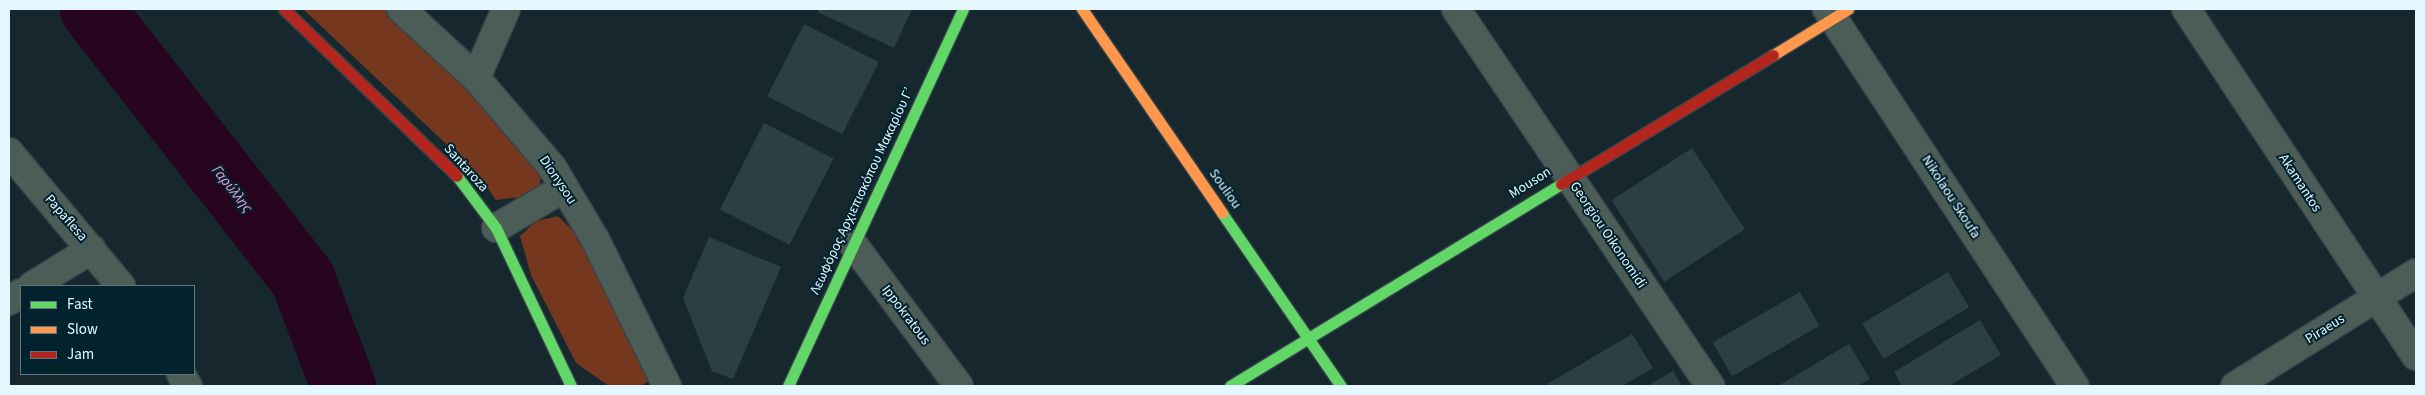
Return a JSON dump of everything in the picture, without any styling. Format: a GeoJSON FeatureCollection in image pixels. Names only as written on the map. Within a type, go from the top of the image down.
{"type":"FeatureCollection","features":[{"type":"Feature","properties":{"kind":"street","name":"Santaroza"},"geometry":{"type":"LineString","coordinates":[[284,9],[459,178],[496,228],[571,386]]}},
{"type":"Feature","properties":{"kind":"street","name":"Dionysou"},"geometry":{"type":"LineString","coordinates":[[401,9],[476,78],[552,167],[595,239],[667,386]]}},
{"type":"Feature","properties":{"kind":"street"},"geometry":{"type":"LineString","coordinates":[[476,78],[506,9]]}},
{"type":"Feature","properties":{"kind":"street","name":"Λεωφόρος Αρχιεπισκόπου Μακαρίου Γ’"},"geometry":{"type":"LineString","coordinates":[[788,386],[963,9]]}},
{"type":"Feature","properties":{"kind":"street","name":"Souliou"},"geometry":{"type":"LineString","coordinates":[[1082,9],[1341,386]]}},
{"type":"Feature","properties":{"kind":"street","name":"Georgiou Oikonomidi"},"geometry":{"type":"LineString","coordinates":[[1456,9],[1710,386]]}},
{"type":"Feature","properties":{"kind":"street","name":"Akamantos"},"geometry":{"type":"LineString","coordinates":[[2186,9],[2375,297],[2416,356]]}},
{"type":"Feature","properties":{"kind":"street","name":"Mouson"},"geometry":{"type":"LineString","coordinates":[[1230,386],[1836,12]]}},
{"type":"Feature","properties":{"kind":"street","name":"Nikolaou Skoufa"},"geometry":{"type":"LineString","coordinates":[[1836,12],[2075,386]]}},
{"type":"Feature","properties":{"kind":"street","name":"Papaflesa"},"geometry":{"type":"LineString","coordinates":[[9,152],[120,285]]}},
{"type":"Feature","properties":{"kind":"street"},"geometry":{"type":"LineString","coordinates":[[496,228],[564,188]]}},
{"type":"Feature","properties":{"kind":"street","name":"Ippokratous"},"geometry":{"type":"LineString","coordinates":[[853,244],[959,386]]}},
{"type":"Feature","properties":{"kind":"street"},"geometry":{"type":"LineString","coordinates":[[34,285],[92,249]]}},
{"type":"Feature","properties":{"kind":"street","name":"Piraeus"},"geometry":{"type":"LineString","coordinates":[[2235,386],[2416,273]]}},
{"type":"Feature","properties":{"kind":"street"},"geometry":{"type":"LineString","coordinates":[[9,301],[20,294]]}},
{"type":"Feature","properties":{"kind":"street"},"geometry":{"type":"LineString","coordinates":[[182,375],[188,386]]}},
{"type":"Feature","properties":{"kind":"shaded area"},"geometry":{"type":"Polygon","coordinates":[[[303,9],[388,9],[466,82],[541,168],[540,186],[521,197],[496,200],[478,174],[303,9]]]}},
{"type":"Feature","properties":{"kind":"shaded area"},"geometry":{"type":"Polygon","coordinates":[[[558,216],[585,243],[653,379],[640,386],[609,386],[576,363],[531,275],[520,236],[536,221],[558,216]]]}},
{"type":"Feature","properties":{"kind":"building"},"geometry":{"type":"Polygon","coordinates":[[[819,9],[912,9],[894,48],[818,12],[819,9]]]}},
{"type":"Feature","properties":{"kind":"building"},"geometry":{"type":"Polygon","coordinates":[[[804,24],[879,62],[842,134],[767,96],[804,24]]]}},
{"type":"Feature","properties":{"kind":"building"},"geometry":{"type":"Polygon","coordinates":[[[764,123],[833,158],[789,245],[720,209],[764,123]]]}},
{"type":"Feature","properties":{"kind":"building"},"geometry":{"type":"Polygon","coordinates":[[[1692,148],[1745,229],[1664,282],[1611,200],[1692,148]]]}},
{"type":"Feature","properties":{"kind":"building"},"geometry":{"type":"Polygon","coordinates":[[[709,237],[781,267],[733,379],[712,371],[683,298],[709,237]]]}},
{"type":"Feature","properties":{"kind":"building"},"geometry":{"type":"Polygon","coordinates":[[[1948,272],[1969,307],[1883,359],[1862,324],[1948,272]]]}},
{"type":"Feature","properties":{"kind":"building"},"geometry":{"type":"Polygon","coordinates":[[[1800,292],[1820,326],[1732,376],[1713,342],[1800,292]]]}},
{"type":"Feature","properties":{"kind":"building"},"geometry":{"type":"Polygon","coordinates":[[[1980,320],[2001,355],[1949,386],[1902,386],[1894,372],[1980,320]]]}},
{"type":"Feature","properties":{"kind":"building"},"geometry":{"type":"Polygon","coordinates":[[[1632,334],[1653,368],[1622,386],[1544,386],[1632,334]]]}},
{"type":"Feature","properties":{"kind":"building"},"geometry":{"type":"Polygon","coordinates":[[[1849,344],[1870,379],[1858,386],[1778,386],[1849,344]]]}},
{"type":"Feature","properties":{"kind":"building"},"geometry":{"type":"Polygon","coordinates":[[[1673,371],[1682,386],[1647,386],[1673,371]]]}},
{"type":"Feature","properties":{"kind":"waterway","name":"Γαρύλλης"},"geometry":{"type":"LineString","coordinates":[[92,9],[302,278],[343,386]]}},
{"type":"Feature","properties":{"kind":"traffic: fast"},"geometry":{"type":"LineString","coordinates":[[788,386],[963,9]]}},
{"type":"Feature","properties":{"kind":"traffic: fast"},"geometry":{"type":"LineString","coordinates":[[457,176],[496,228],[571,386]]}},
{"type":"Feature","properties":{"kind":"traffic: fast"},"geometry":{"type":"LineString","coordinates":[[1230,386],[1561,184]]}},
{"type":"Feature","properties":{"kind":"traffic: fast"},"geometry":{"type":"LineString","coordinates":[[1222,213],[1341,386]]}},
{"type":"Feature","properties":{"kind":"traffic: slow"},"geometry":{"type":"LineString","coordinates":[[1082,9],[1222,213]]}},
{"type":"Feature","properties":{"kind":"traffic: slow"},"geometry":{"type":"LineString","coordinates":[[1773,55],[1848,9]]}},
{"type":"Feature","properties":{"kind":"traffic: jam"},"geometry":{"type":"LineString","coordinates":[[284,9],[457,176]]}},
{"type":"Feature","properties":{"kind":"traffic: jam"},"geometry":{"type":"LineString","coordinates":[[1561,184],[1773,55]]}}]}
